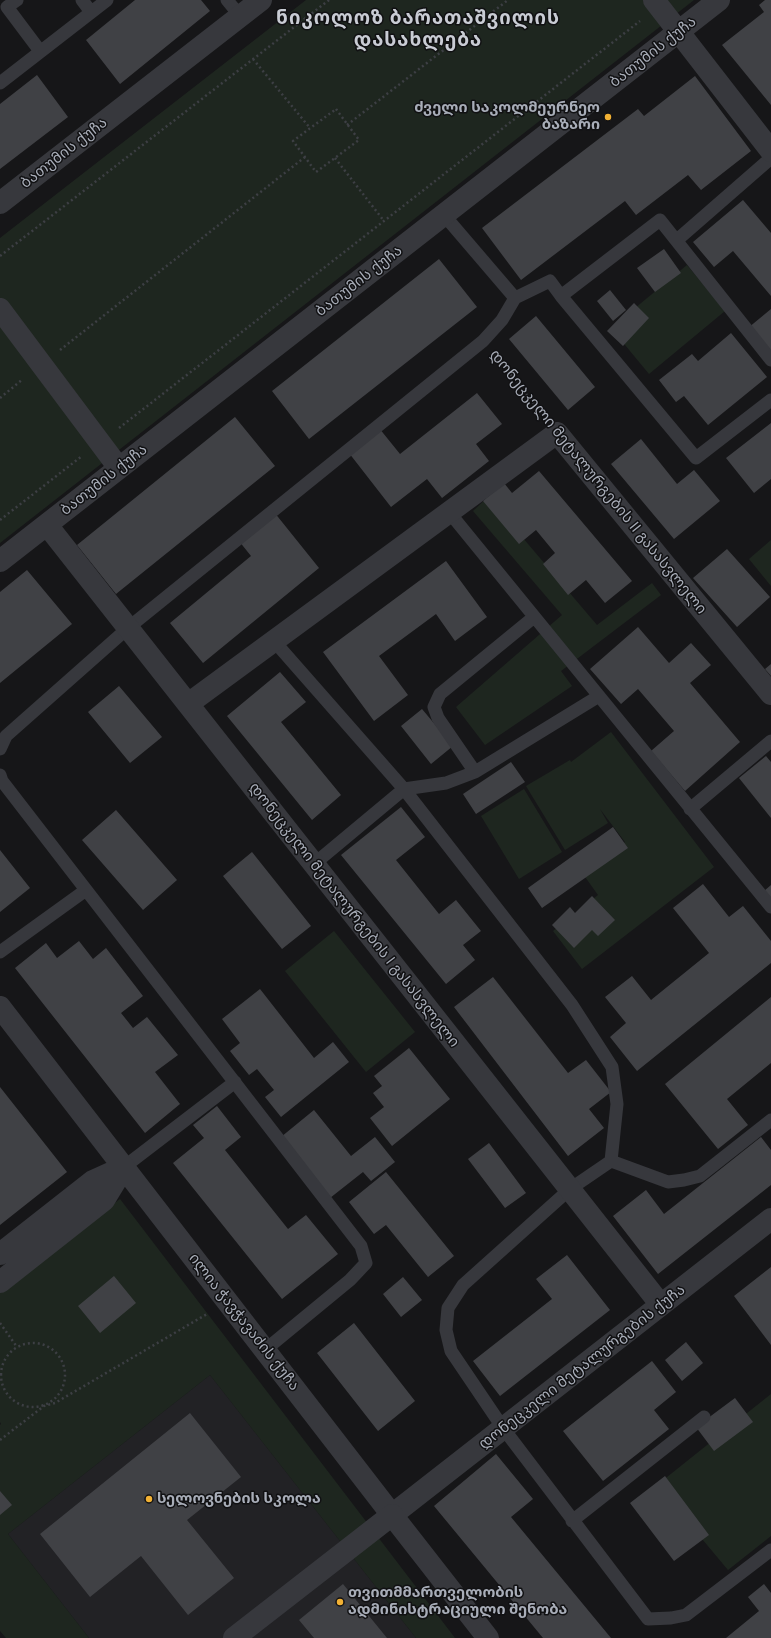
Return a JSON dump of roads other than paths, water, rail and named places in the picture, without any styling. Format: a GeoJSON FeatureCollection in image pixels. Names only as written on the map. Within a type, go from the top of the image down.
{"type":"FeatureCollection","features":[{"type":"Feature","properties":{"kind":"street","name":"ბათუმის ქუჩა"},"geometry":{"type":"LineString","coordinates":[[0,203],[234,8],[261,0]]}},
{"type":"Feature","properties":{"kind":"street","name":"ბათუმის ქუჩა"},"geometry":{"type":"LineString","coordinates":[[0,561],[719,0]]}},
{"type":"Feature","properties":{"kind":"street"},"geometry":{"type":"LineString","coordinates":[[656,3],[771,151]]}},
{"type":"Feature","properties":{"kind":"street"},"geometry":{"type":"LineString","coordinates":[[0,308],[119,468]]}},
{"type":"Feature","properties":{"kind":"street","name":"დონეცკელი მეტალურგების II გასასვლელი"},"geometry":{"type":"LineString","coordinates":[[449,512],[557,433],[771,694]]}},
{"type":"Feature","properties":{"kind":"street"},"geometry":{"type":"LineString","coordinates":[[188,704],[449,512]]}},
{"type":"Feature","properties":{"kind":"street","name":"დონეცკელი მეტალურგების I გასასვლელი"},"geometry":{"type":"LineString","coordinates":[[47,525],[661,1305]]}},
{"type":"Feature","properties":{"kind":"street","name":"ილია ჭავჭავაძის ქუჩა"},"geometry":{"type":"LineString","coordinates":[[0,1007],[488,1638]]}},
{"type":"Feature","properties":{"kind":"street"},"geometry":{"type":"LineString","coordinates":[[0,1254],[93,1182],[124,1167]]}},
{"type":"Feature","properties":{"kind":"street"},"geometry":{"type":"LineString","coordinates":[[0,1282],[104,1200],[124,1167]]}},
{"type":"Feature","properties":{"kind":"street","name":"დონეცკელი მეტალურგების ქუჩა"},"geometry":{"type":"LineString","coordinates":[[234,1638],[771,1219]]}},
{"type":"Feature","properties":{"kind":"lane"},"geometry":{"type":"LineString","coordinates":[[17,0],[8,7],[40,51]]}},
{"type":"Feature","properties":{"kind":"lane"},"geometry":{"type":"LineString","coordinates":[[82,0],[91,12]]}},
{"type":"Feature","properties":{"kind":"lane"},"geometry":{"type":"LineString","coordinates":[[0,83],[107,0]]}},
{"type":"Feature","properties":{"kind":"lane"},"geometry":{"type":"LineString","coordinates":[[677,240],[771,158]]}},
{"type":"Feature","properties":{"kind":"lane"},"geometry":{"type":"LineString","coordinates":[[444,215],[515,298],[550,281],[696,458],[771,400]]}},
{"type":"Feature","properties":{"kind":"lane"},"geometry":{"type":"LineString","coordinates":[[562,296],[660,220],[771,360]]}},
{"type":"Feature","properties":{"kind":"lane","name":"დონეცკელი მეტალურგების II გასასვლელი"},"geometry":{"type":"LineString","coordinates":[[128,628],[483,341],[502,320],[515,298]]}},
{"type":"Feature","properties":{"kind":"lane"},"geometry":{"type":"LineString","coordinates":[[449,512],[771,907]]}},
{"type":"Feature","properties":{"kind":"lane"},"geometry":{"type":"LineString","coordinates":[[475,772],[438,718],[434,707],[440,694],[534,617]]}},
{"type":"Feature","properties":{"kind":"lane"},"geometry":{"type":"LineString","coordinates":[[0,749],[6,736],[128,628]]}},
{"type":"Feature","properties":{"kind":"lane"},"geometry":{"type":"LineString","coordinates":[[274,640],[404,789],[572,1005],[612,1067],[617,1104],[611,1161],[570,1189],[463,1285],[448,1308],[446,1330],[451,1350],[503,1428],[572,1521],[648,1619],[671,1618],[686,1615],[771,1550]]}},
{"type":"Feature","properties":{"kind":"lane"},"geometry":{"type":"LineString","coordinates":[[314,864],[404,789],[446,783],[475,772],[599,696]]}},
{"type":"Feature","properties":{"kind":"lane"},"geometry":{"type":"LineString","coordinates":[[690,809],[771,740]]}},
{"type":"Feature","properties":{"kind":"lane"},"geometry":{"type":"LineString","coordinates":[[0,774],[2,781],[361,1246],[366,1263],[350,1280],[265,1350]]}},
{"type":"Feature","properties":{"kind":"lane"},"geometry":{"type":"LineString","coordinates":[[0,952],[86,890]]}},
{"type":"Feature","properties":{"kind":"lane"},"geometry":{"type":"LineString","coordinates":[[124,1167],[235,1082]]}},
{"type":"Feature","properties":{"kind":"lane"},"geometry":{"type":"LineString","coordinates":[[611,1161],[668,1182],[700,1176],[771,1120]]}},
{"type":"Feature","properties":{"kind":"lane"},"geometry":{"type":"LineString","coordinates":[[572,1521],[704,1417]]}},
{"type":"Feature","properties":{"kind":"place","name":"ძველი საკოლმეურნეო ბაზარი"},"geometry":{"type":"Point","coordinates":[608,117]}},
{"type":"Feature","properties":{"kind":"place","name":"სელოვნების სკოლა"},"geometry":{"type":"Point","coordinates":[149,1499]}},
{"type":"Feature","properties":{"kind":"place","name":"თვითმმართველობის ადმინისტრაციული შენობა"},"geometry":{"type":"Point","coordinates":[340,1602]}},
{"type":"Feature","properties":{"kind":"district","name":"ნიკოლოზ ბარათაშვილის დასახლება"},"geometry":{"type":"Point","coordinates":[418,29]}}]}
